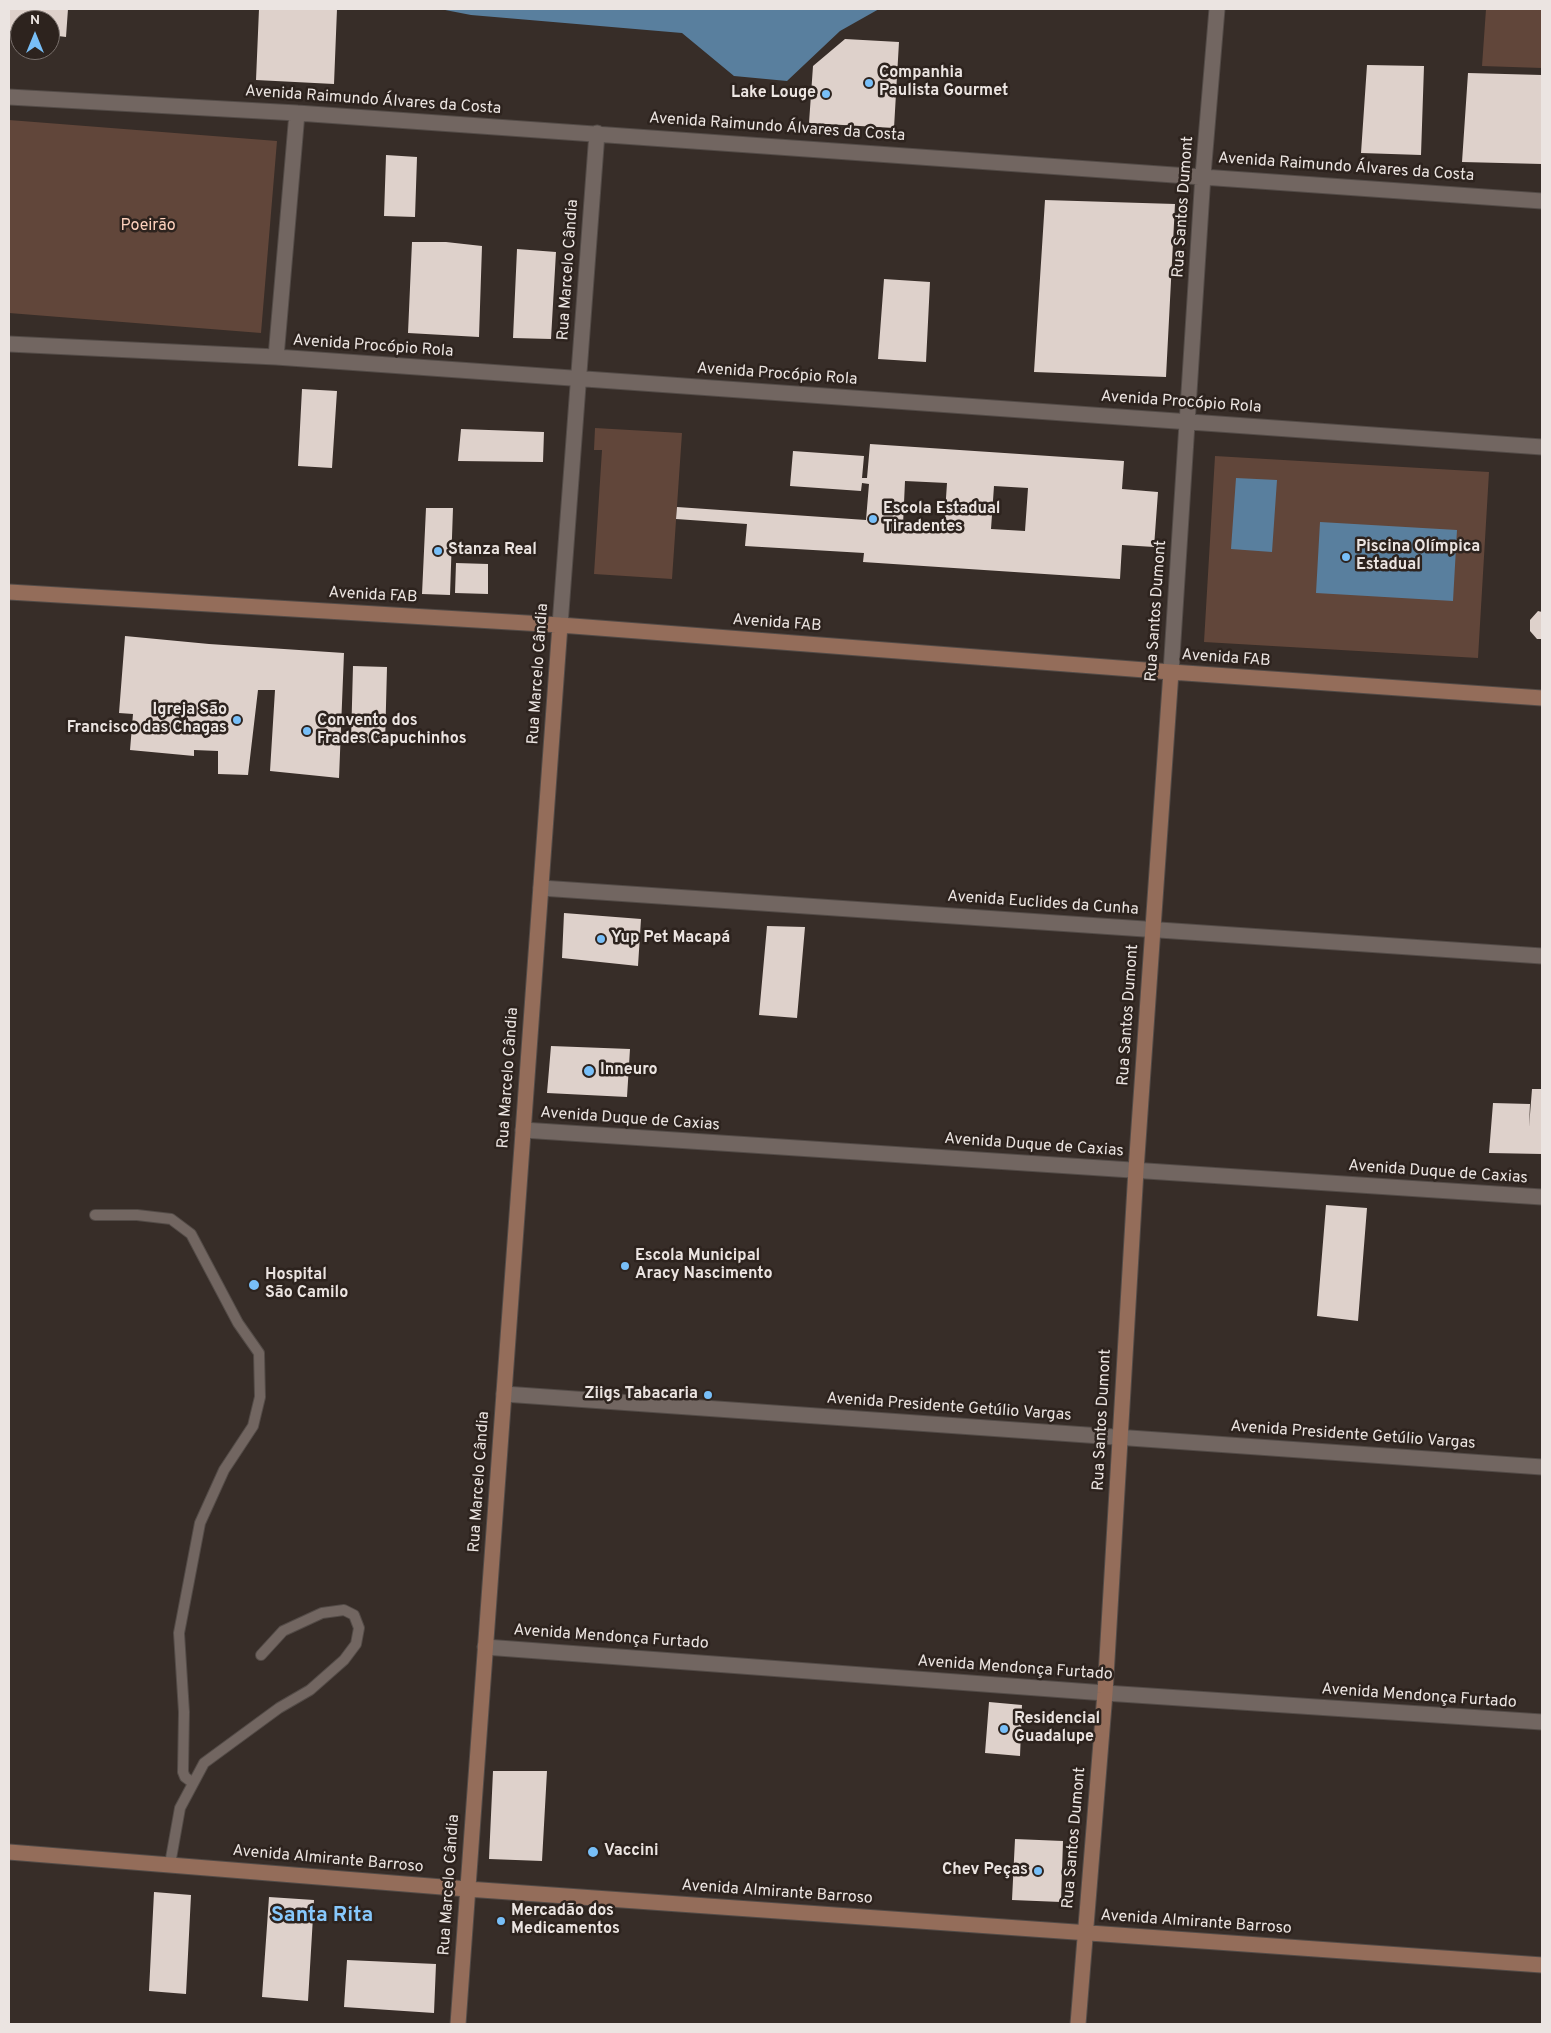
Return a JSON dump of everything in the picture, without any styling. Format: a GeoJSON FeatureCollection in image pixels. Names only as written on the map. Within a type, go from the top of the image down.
{"type":"FeatureCollection","features":[{"type":"Feature","properties":{"kind":"street","name":"Rua Santos Dumont"},"geometry":{"type":"LineString","coordinates":[[1078,2024],[1105,1693],[1136,1170],[1203,175],[1217,9]]}},
{"type":"Feature","properties":{"kind":"street","name":"Avenida Raimundo Álvares da Costa"},"geometry":{"type":"LineString","coordinates":[[9,98],[297,113],[1203,175],[1542,201]]}},
{"type":"Feature","properties":{"kind":"street"},"geometry":{"type":"LineString","coordinates":[[276,357],[297,113]]}},
{"type":"Feature","properties":{"kind":"street","name":"Rua Marcelo Cândia"},"geometry":{"type":"LineString","coordinates":[[458,2024],[596,134]]}},
{"type":"Feature","properties":{"kind":"street","name":"Avenida Procópio Rola"},"geometry":{"type":"LineString","coordinates":[[9,344],[276,357],[1542,447]]}},
{"type":"Feature","properties":{"kind":"street","name":"Avenida FAB"},"geometry":{"type":"LineString","coordinates":[[9,592],[560,624],[1171,672],[1542,698]]}},
{"type":"Feature","properties":{"kind":"street","name":"Avenida Euclides da Cunha"},"geometry":{"type":"LineString","coordinates":[[540,888],[1542,956]]}},
{"type":"Feature","properties":{"kind":"street","name":"Avenida Duque de Caxias"},"geometry":{"type":"LineString","coordinates":[[523,1130],[1542,1197]]}},
{"type":"Feature","properties":{"kind":"street","name":"Avenida Presidente Getúlio Vargas"},"geometry":{"type":"LineString","coordinates":[[504,1394],[1542,1467]]}},
{"type":"Feature","properties":{"kind":"street","name":"Avenida Mendonça Furtado"},"geometry":{"type":"LineString","coordinates":[[485,1646],[1105,1693],[1542,1722]]}},
{"type":"Feature","properties":{"kind":"street","name":"Avenida Almirante Barroso"},"geometry":{"type":"LineString","coordinates":[[9,1852],[467,1889],[1542,1964]]}},
{"type":"Feature","properties":{"kind":"lane"},"geometry":{"type":"LineString","coordinates":[[95,1215],[137,1215],[171,1219],[191,1234],[238,1323],[260,1353],[260,1397],[253,1426],[224,1470],[200,1523],[179,1633],[184,1712],[183,1772],[185,1778],[193,1784]]}},
{"type":"Feature","properties":{"kind":"lane"},"geometry":{"type":"LineString","coordinates":[[170,1864],[180,1808],[204,1763],[272,1714],[310,1690],[344,1660],[356,1644],[359,1628],[354,1615],[344,1610],[322,1613],[283,1631],[261,1655]]}},
{"type":"Feature","properties":{"kind":"green space"},"geometry":{"type":"Polygon","coordinates":[[[1486,9],[1542,9],[1542,68],[1482,66],[1486,9]]]}},
{"type":"Feature","properties":{"kind":"green space","name":"Poeirão"},"geometry":{"type":"Polygon","coordinates":[[[9,120],[277,141],[261,333],[9,313],[9,120]]]}},
{"type":"Feature","properties":{"kind":"green space"},"geometry":{"type":"Polygon","coordinates":[[[595,428],[682,433],[672,579],[594,574],[602,450],[594,450],[595,428]]]}},
{"type":"Feature","properties":{"kind":"green space","name":"Piscina Olímpica Estadual"},"geometry":{"type":"Polygon","coordinates":[[[1215,456],[1489,472],[1478,658],[1204,642],[1215,456]]]}},
{"type":"Feature","properties":{"kind":"water"},"geometry":{"type":"Polygon","coordinates":[[[440,9],[879,9],[840,31],[787,81],[734,76],[682,33],[471,15],[440,9]]]}},
{"type":"Feature","properties":{"kind":"water"},"geometry":{"type":"Polygon","coordinates":[[[1236,478],[1277,480],[1272,552],[1231,549],[1236,478]]]}},
{"type":"Feature","properties":{"kind":"water"},"geometry":{"type":"Polygon","coordinates":[[[1320,522],[1457,530],[1453,601],[1316,593],[1320,522]]]}},
{"type":"Feature","properties":{"kind":"building"},"geometry":{"type":"Polygon","coordinates":[[[9,9],[68,9],[66,37],[60,36],[60,10],[10,10],[9,31],[9,9]]]}},
{"type":"Feature","properties":{"kind":"building"},"geometry":{"type":"Polygon","coordinates":[[[259,9],[337,9],[334,84],[256,80],[259,9]]]}},
{"type":"Feature","properties":{"kind":"building","name":"Companhia Paulista Gourmet"},"geometry":{"type":"Polygon","coordinates":[[[845,39],[899,42],[894,128],[809,123],[813,66],[845,39]]]}},
{"type":"Feature","properties":{"kind":"building"},"geometry":{"type":"Polygon","coordinates":[[[1367,65],[1424,66],[1421,155],[1361,153],[1367,65]]]}},
{"type":"Feature","properties":{"kind":"building"},"geometry":{"type":"Polygon","coordinates":[[[1468,73],[1542,75],[1542,164],[1462,162],[1468,73]]]}},
{"type":"Feature","properties":{"kind":"building"},"geometry":{"type":"Polygon","coordinates":[[[386,155],[417,157],[415,217],[384,216],[386,155]]]}},
{"type":"Feature","properties":{"kind":"building"},"geometry":{"type":"Polygon","coordinates":[[[1045,200],[1175,204],[1166,377],[1034,372],[1045,200]]]}},
{"type":"Feature","properties":{"kind":"building"},"geometry":{"type":"Polygon","coordinates":[[[412,242],[446,242],[482,246],[479,337],[408,333],[412,242]]]}},
{"type":"Feature","properties":{"kind":"building"},"geometry":{"type":"Polygon","coordinates":[[[517,249],[556,252],[551,339],[513,338],[517,249]]]}},
{"type":"Feature","properties":{"kind":"building"},"geometry":{"type":"Polygon","coordinates":[[[884,279],[930,282],[926,362],[878,359],[884,279]]]}},
{"type":"Feature","properties":{"kind":"building"},"geometry":{"type":"Polygon","coordinates":[[[302,389],[337,391],[332,468],[298,466],[302,389]]]}},
{"type":"Feature","properties":{"kind":"building"},"geometry":{"type":"Polygon","coordinates":[[[461,429],[544,432],[543,462],[458,461],[461,429]]]}},
{"type":"Feature","properties":{"kind":"building"},"geometry":{"type":"Polygon","coordinates":[[[870,444],[1124,461],[1122,489],[1158,492],[1154,547],[1122,545],[1120,579],[863,562],[864,553],[745,546],[747,524],[676,519],[677,507],[866,520],[869,484],[862,483],[861,491],[790,486],[793,451],[864,456],[862,478],[867,478],[870,444]],[[905,481],[903,525],[944,528],[947,483],[905,481]],[[994,486],[991,529],[1025,531],[1028,488],[994,486]]]}},
{"type":"Feature","properties":{"kind":"building","name":"Stanza Real"},"geometry":{"type":"Polygon","coordinates":[[[426,508],[453,508],[450,595],[422,594],[426,508]]]}},
{"type":"Feature","properties":{"kind":"building"},"geometry":{"type":"Polygon","coordinates":[[[456,563],[488,564],[488,594],[455,593],[456,563]]]}},
{"type":"Feature","properties":{"kind":"building"},"geometry":{"type":"Polygon","coordinates":[[[1538,611],[1542,612],[1542,639],[1537,639],[1530,631],[1530,620],[1538,611]]]}},
{"type":"Feature","properties":{"kind":"building"},"geometry":{"type":"Polygon","coordinates":[[[125,636],[344,653],[339,778],[270,771],[275,690],[258,690],[248,775],[218,774],[218,751],[194,750],[194,756],[130,750],[133,714],[119,713],[125,636]]]}},
{"type":"Feature","properties":{"kind":"building"},"geometry":{"type":"Polygon","coordinates":[[[353,666],[387,667],[385,744],[351,741],[353,666]]]}},
{"type":"Feature","properties":{"kind":"building","name":"Yup Pet Macapá"},"geometry":{"type":"Polygon","coordinates":[[[564,913],[641,919],[638,966],[562,958],[564,913]]]}},
{"type":"Feature","properties":{"kind":"building"},"geometry":{"type":"Polygon","coordinates":[[[767,926],[805,927],[797,1018],[759,1015],[767,926]]]}},
{"type":"Feature","properties":{"kind":"building","name":"Inneuro"},"geometry":{"type":"Polygon","coordinates":[[[551,1046],[630,1049],[627,1097],[547,1093],[551,1046]]]}},
{"type":"Feature","properties":{"kind":"building"},"geometry":{"type":"Polygon","coordinates":[[[1532,1089],[1542,1089],[1542,1154],[1489,1153],[1493,1103],[1530,1104],[1529,1127],[1532,1089]]]}},
{"type":"Feature","properties":{"kind":"building"},"geometry":{"type":"Polygon","coordinates":[[[1326,1205],[1367,1208],[1358,1321],[1317,1316],[1326,1205]]]}},
{"type":"Feature","properties":{"kind":"building","name":"Residencial Guadalupe"},"geometry":{"type":"Polygon","coordinates":[[[989,1702],[1022,1705],[1020,1756],[985,1753],[989,1702]]]}},
{"type":"Feature","properties":{"kind":"building"},"geometry":{"type":"Polygon","coordinates":[[[493,1771],[547,1771],[542,1861],[489,1859],[493,1771]]]}},
{"type":"Feature","properties":{"kind":"building","name":"Chev Peças"},"geometry":{"type":"Polygon","coordinates":[[[1015,1839],[1063,1841],[1061,1902],[1012,1900],[1015,1839]]]}},
{"type":"Feature","properties":{"kind":"building"},"geometry":{"type":"Polygon","coordinates":[[[154,1892],[191,1895],[186,1994],[149,1991],[154,1892]]]}},
{"type":"Feature","properties":{"kind":"building"},"geometry":{"type":"Polygon","coordinates":[[[269,1897],[314,1900],[308,2001],[262,1997],[269,1897]]]}},
{"type":"Feature","properties":{"kind":"building"},"geometry":{"type":"Polygon","coordinates":[[[347,1960],[436,1964],[434,2013],[344,2007],[347,1960]]]}},
{"type":"Feature","properties":{"kind":"place","name":"Companhia Paulista Gourmet"},"geometry":{"type":"Point","coordinates":[869,83]}},
{"type":"Feature","properties":{"kind":"place","name":"Lake Louge"},"geometry":{"type":"Point","coordinates":[826,94]}},
{"type":"Feature","properties":{"kind":"place","name":"Escola Estadual Tiradentes"},"geometry":{"type":"Point","coordinates":[873,519]}},
{"type":"Feature","properties":{"kind":"place","name":"Stanza Real"},"geometry":{"type":"Point","coordinates":[438,551]}},
{"type":"Feature","properties":{"kind":"place","name":"Piscina Olímpica Estadual"},"geometry":{"type":"Point","coordinates":[1346,557]}},
{"type":"Feature","properties":{"kind":"place","name":"Igreja São Francisco das Chagas"},"geometry":{"type":"Point","coordinates":[237,720]}},
{"type":"Feature","properties":{"kind":"place","name":"Convento dos Frades Capuchinhos"},"geometry":{"type":"Point","coordinates":[307,731]}},
{"type":"Feature","properties":{"kind":"place","name":"Yup Pet Macapá"},"geometry":{"type":"Point","coordinates":[601,939]}},
{"type":"Feature","properties":{"kind":"place","name":"Inneuro"},"geometry":{"type":"Point","coordinates":[589,1071]}},
{"type":"Feature","properties":{"kind":"place","name":"Escola Municipal Aracy Nascimento"},"geometry":{"type":"Point","coordinates":[625,1266]}},
{"type":"Feature","properties":{"kind":"place","name":"Hospital São Camilo"},"geometry":{"type":"Point","coordinates":[254,1285]}},
{"type":"Feature","properties":{"kind":"place","name":"Ziigs Tabacaria"},"geometry":{"type":"Point","coordinates":[708,1395]}},
{"type":"Feature","properties":{"kind":"place","name":"Residencial Guadalupe"},"geometry":{"type":"Point","coordinates":[1004,1729]}},
{"type":"Feature","properties":{"kind":"place","name":"Vaccini"},"geometry":{"type":"Point","coordinates":[593,1852]}},
{"type":"Feature","properties":{"kind":"place","name":"Chev Peças"},"geometry":{"type":"Point","coordinates":[1038,1871]}},
{"type":"Feature","properties":{"kind":"place","name":"Mercadão dos Medicamentos"},"geometry":{"type":"Point","coordinates":[501,1921]}},
{"type":"Feature","properties":{"kind":"district","name":"Santa Rita"},"geometry":{"type":"Point","coordinates":[322,1917]}}]}
